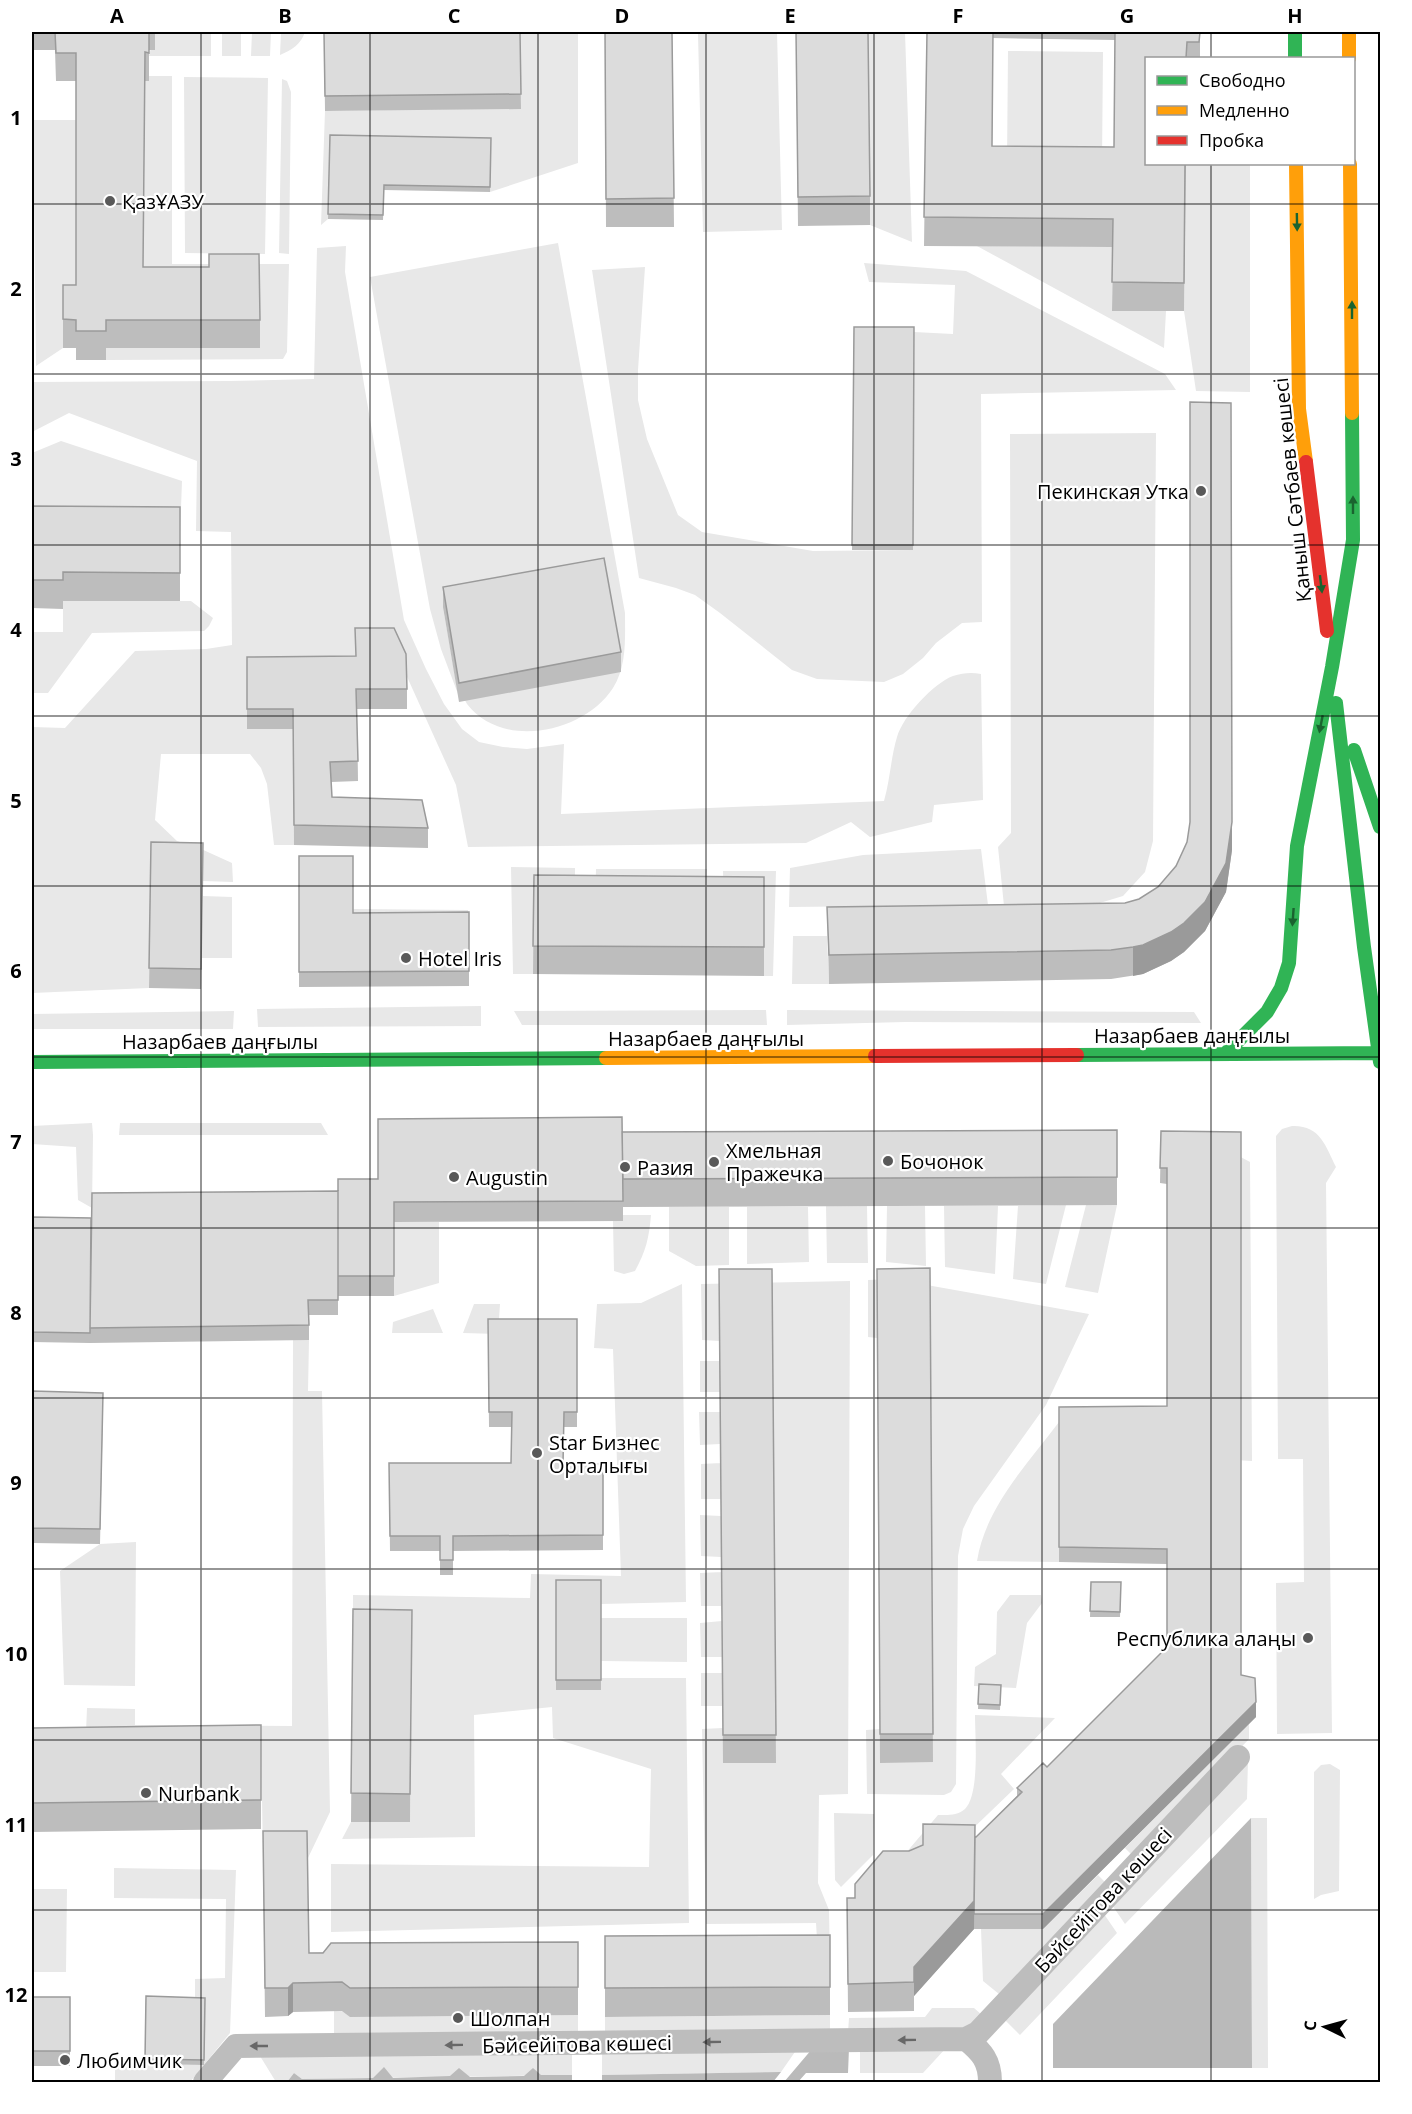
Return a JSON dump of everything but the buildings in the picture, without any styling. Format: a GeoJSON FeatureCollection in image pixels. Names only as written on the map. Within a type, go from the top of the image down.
{"type":"FeatureCollection","features":[{"type":"Feature","properties":{"kind":"main road"},"geometry":{"type":"LineString","coordinates":[[1295,32],[1295,57]]}},
{"type":"Feature","properties":{"kind":"main road"},"geometry":{"type":"LineString","coordinates":[[1349,32],[1349,57]]}},
{"type":"Feature","properties":{"kind":"main road","name":"Қаныш Сәтбаев көшесі"},"geometry":{"type":"LineString","coordinates":[[1296,165],[1299,409],[1332,667],[1345,796],[1380,1056]]}},
{"type":"Feature","properties":{"kind":"main road","name":"Қаныш Сәтбаев көшесі"},"geometry":{"type":"LineString","coordinates":[[1350,165],[1353,540],[1332,667],[1353,749],[1380,827]]}},
{"type":"Feature","properties":{"kind":"main road"},"geometry":{"type":"LineString","coordinates":[[1225,1054],[1267,1012],[1281,988],[1289,963],[1297,846],[1332,667]]}},
{"type":"Feature","properties":{"kind":"main road","name":"Назарбаев даңғылы"},"geometry":{"type":"LineString","coordinates":[[32,1062],[1225,1054],[1380,1056]]}},
{"type":"Feature","properties":{"kind":"street","name":"Бәйсейітова көшесі"},"geometry":{"type":"LineString","coordinates":[[205,2082],[236,2046],[966,2039],[978,2033],[1238,1757]]}},
{"type":"Feature","properties":{"kind":"street"},"geometry":{"type":"LineString","coordinates":[[966,2039],[985,2057],[989,2066],[990,2082]]}},
{"type":"Feature","properties":{"kind":"shaded area"},"geometry":{"type":"Polygon","coordinates":[[[155,32],[211,32],[211,56],[149,56],[155,32]]]}},
{"type":"Feature","properties":{"kind":"shaded area"},"geometry":{"type":"Polygon","coordinates":[[[222,32],[241,32],[241,56],[222,56],[222,32]]]}},
{"type":"Feature","properties":{"kind":"shaded area"},"geometry":{"type":"Polygon","coordinates":[[[252,32],[271,32],[270,56],[251,56],[252,32]]]}},
{"type":"Feature","properties":{"kind":"shaded area"},"geometry":{"type":"Polygon","coordinates":[[[281,32],[305,32],[296,46],[280,55],[281,32]]]}},
{"type":"Feature","properties":{"kind":"shaded area"},"geometry":{"type":"Polygon","coordinates":[[[325,32],[578,32],[578,163],[490,192],[491,144],[330,140],[328,219],[321,225],[325,111],[521,108],[519,45],[324,48],[325,32]]]}},
{"type":"Feature","properties":{"kind":"shaded area"},"geometry":{"type":"Polygon","coordinates":[[[777,32],[782,230],[703,232],[698,34],[777,32]]]}},
{"type":"Feature","properties":{"kind":"shaded area"},"geometry":{"type":"Polygon","coordinates":[[[868,32],[905,32],[912,242],[870,225],[868,32]]]}},
{"type":"Feature","properties":{"kind":"shaded area"},"geometry":{"type":"Polygon","coordinates":[[[1008,51],[1103,52],[1102,163],[1007,162],[1008,51]]]}},
{"type":"Feature","properties":{"kind":"shaded area"},"geometry":{"type":"Polygon","coordinates":[[[149,76],[172,76],[172,264],[289,264],[287,352],[283,359],[106,360],[106,348],[260,348],[143,295],[145,81],[149,81],[149,76]]]}},
{"type":"Feature","properties":{"kind":"shaded area"},"geometry":{"type":"Polygon","coordinates":[[[184,77],[268,78],[265,254],[185,253],[184,77]]]}},
{"type":"Feature","properties":{"kind":"shaded area"},"geometry":{"type":"Polygon","coordinates":[[[282,79],[287,81],[291,92],[289,254],[279,253],[282,79]]]}},
{"type":"Feature","properties":{"kind":"shaded area"},"geometry":{"type":"Polygon","coordinates":[[[33,120],[76,120],[76,313],[63,348],[36,366],[33,120]]]}},
{"type":"Feature","properties":{"kind":"shaded area"},"geometry":{"type":"Polygon","coordinates":[[[1186,165],[1250,165],[1250,392],[1196,391],[1184,311],[1186,165]]]}},
{"type":"Feature","properties":{"kind":"shaded area"},"geometry":{"type":"Polygon","coordinates":[[[558,243],[625,613],[624,652],[618,679],[600,703],[583,716],[563,725],[542,730],[521,731],[500,727],[482,718],[467,704],[443,607],[458,694],[441,649],[430,609],[370,277],[558,243]]]}},
{"type":"Feature","properties":{"kind":"shaded area"},"geometry":{"type":"Polygon","coordinates":[[[346,246],[345,272],[404,620],[444,704],[462,729],[479,742],[503,747],[527,749],[564,744],[561,814],[884,801],[897,737],[912,710],[945,680],[960,674],[977,673],[981,674],[983,800],[934,805],[932,822],[870,837],[851,822],[806,843],[468,847],[456,785],[394,648],[356,647],[356,675],[293,729],[294,845],[274,845],[267,784],[261,768],[250,754],[161,754],[155,820],[177,841],[232,863],[233,882],[203,881],[203,863],[152,862],[149,988],[32,993],[32,727],[65,728],[135,651],[206,649],[232,645],[231,532],[196,531],[197,461],[69,413],[32,432],[32,382],[314,379],[317,248],[346,246]]]}},
{"type":"Feature","properties":{"kind":"shaded area"},"geometry":{"type":"Polygon","coordinates":[[[977,246],[1113,247],[1112,310],[1166,311],[1164,348],[977,246]]]}},
{"type":"Feature","properties":{"kind":"shaded area"},"geometry":{"type":"Polygon","coordinates":[[[864,263],[966,271],[1165,374],[1176,390],[981,394],[982,622],[962,623],[936,643],[923,658],[903,674],[884,682],[817,679],[792,670],[695,595],[639,578],[592,270],[645,267],[638,400],[647,439],[678,515],[702,532],[813,551],[913,550],[914,332],[953,334],[955,285],[869,282],[864,263]]]}},
{"type":"Feature","properties":{"kind":"shaded area"},"geometry":{"type":"Polygon","coordinates":[[[1156,433],[1153,841],[1145,872],[1123,896],[1093,905],[1004,906],[998,847],[1011,833],[1010,434],[1156,433]]]}},
{"type":"Feature","properties":{"kind":"shaded area"},"geometry":{"type":"Polygon","coordinates":[[[61,441],[182,481],[180,535],[32,534],[32,453],[61,441]]]}},
{"type":"Feature","properties":{"kind":"shaded area"},"geometry":{"type":"Polygon","coordinates":[[[63,601],[191,601],[213,618],[204,631],[92,633],[48,693],[32,693],[32,632],[63,632],[63,601]]]}},
{"type":"Feature","properties":{"kind":"shaded area"},"geometry":{"type":"Polygon","coordinates":[[[981,849],[988,905],[789,907],[790,868],[863,855],[981,849]]]}},
{"type":"Feature","properties":{"kind":"shaded area"},"geometry":{"type":"Polygon","coordinates":[[[511,867],[575,868],[575,904],[533,974],[513,974],[511,867]]]}},
{"type":"Feature","properties":{"kind":"shaded area"},"geometry":{"type":"Polygon","coordinates":[[[596,869],[707,869],[706,905],[595,904],[596,869]]]}},
{"type":"Feature","properties":{"kind":"shaded area"},"geometry":{"type":"Polygon","coordinates":[[[723,871],[776,871],[773,976],[764,976],[764,905],[724,905],[723,871]]]}},
{"type":"Feature","properties":{"kind":"shaded area"},"geometry":{"type":"Polygon","coordinates":[[[203,896],[232,897],[232,958],[202,958],[203,896]]]}},
{"type":"Feature","properties":{"kind":"shaded area"},"geometry":{"type":"Polygon","coordinates":[[[353,909],[468,910],[469,927],[353,928],[353,909]]]}},
{"type":"Feature","properties":{"kind":"shaded area"},"geometry":{"type":"Polygon","coordinates":[[[793,936],[827,936],[829,984],[792,984],[793,936]]]}},
{"type":"Feature","properties":{"kind":"shaded area"},"geometry":{"type":"Polygon","coordinates":[[[481,1006],[481,1026],[258,1027],[257,1009],[481,1006]]]}},
{"type":"Feature","properties":{"kind":"shaded area"},"geometry":{"type":"Polygon","coordinates":[[[766,1010],[767,1025],[522,1025],[514,1011],[766,1010]]]}},
{"type":"Feature","properties":{"kind":"shaded area"},"geometry":{"type":"Polygon","coordinates":[[[787,1010],[1194,1012],[1201,1023],[905,1022],[787,1025],[787,1010]]]}},
{"type":"Feature","properties":{"kind":"shaded area"},"geometry":{"type":"Polygon","coordinates":[[[234,1011],[233,1029],[34,1029],[32,1014],[234,1011]]]}},
{"type":"Feature","properties":{"kind":"shaded area"},"geometry":{"type":"Polygon","coordinates":[[[92,1123],[92,1208],[78,1200],[76,1147],[32,1144],[32,1126],[92,1123]]]}},
{"type":"Feature","properties":{"kind":"shaded area"},"geometry":{"type":"Polygon","coordinates":[[[120,1123],[321,1123],[328,1135],[119,1135],[120,1123]]]}},
{"type":"Feature","properties":{"kind":"shaded area"},"geometry":{"type":"Polygon","coordinates":[[[1292,1126],[1309,1129],[1315,1133],[1325,1144],[1336,1167],[1326,1183],[1332,1733],[1277,1734],[1276,1583],[1304,1582],[1303,1459],[1278,1459],[1276,1136],[1282,1129],[1292,1126]]]}},
{"type":"Feature","properties":{"kind":"shaded area"},"geometry":{"type":"Polygon","coordinates":[[[1235,1154],[1250,1162],[1252,1461],[1235,1460],[1235,1154]]]}},
{"type":"Feature","properties":{"kind":"shaded area"},"geometry":{"type":"Polygon","coordinates":[[[1066,1205],[1046,1284],[1013,1279],[1018,1206],[1066,1205]]]}},
{"type":"Feature","properties":{"kind":"shaded area"},"geometry":{"type":"Polygon","coordinates":[[[1086,1205],[1117,1205],[1098,1293],[1065,1287],[1086,1205]]]}},
{"type":"Feature","properties":{"kind":"shaded area"},"geometry":{"type":"Polygon","coordinates":[[[826,1206],[867,1206],[868,1263],[827,1263],[826,1206]]]}},
{"type":"Feature","properties":{"kind":"shaded area"},"geometry":{"type":"Polygon","coordinates":[[[887,1206],[925,1206],[926,1266],[886,1262],[887,1206]]]}},
{"type":"Feature","properties":{"kind":"shaded area"},"geometry":{"type":"Polygon","coordinates":[[[944,1206],[998,1206],[995,1274],[945,1267],[944,1206]]]}},
{"type":"Feature","properties":{"kind":"shaded area"},"geometry":{"type":"Polygon","coordinates":[[[669,1207],[729,1207],[729,1265],[696,1266],[669,1251],[669,1207]]]}},
{"type":"Feature","properties":{"kind":"shaded area"},"geometry":{"type":"Polygon","coordinates":[[[747,1207],[808,1207],[809,1262],[747,1264],[747,1207]]]}},
{"type":"Feature","properties":{"kind":"shaded area"},"geometry":{"type":"Polygon","coordinates":[[[623,1215],[651,1215],[648,1238],[642,1257],[635,1271],[624,1274],[614,1271],[613,1221],[623,1221],[623,1215]]]}},
{"type":"Feature","properties":{"kind":"shaded area"},"geometry":{"type":"Polygon","coordinates":[[[394,1222],[439,1222],[439,1283],[394,1296],[394,1222]]]}},
{"type":"Feature","properties":{"kind":"shaded area"},"geometry":{"type":"Polygon","coordinates":[[[893,1279],[1089,1314],[1046,1405],[974,1506],[963,1529],[958,1556],[956,1784],[951,1792],[944,1795],[867,1794],[866,1730],[880,1729],[877,1338],[868,1337],[868,1280],[893,1279]]]}},
{"type":"Feature","properties":{"kind":"shaded area"},"geometry":{"type":"Polygon","coordinates":[[[850,1281],[848,1794],[819,1795],[818,1883],[829,1910],[830,1963],[817,1939],[816,1923],[706,1924],[702,1729],[723,1728],[720,1341],[702,1340],[701,1284],[850,1281]]]}},
{"type":"Feature","properties":{"kind":"shaded area"},"geometry":{"type":"Polygon","coordinates":[[[682,1284],[686,1602],[601,1604],[601,1591],[556,1590],[556,1690],[601,1690],[601,1678],[686,1678],[689,1923],[331,1932],[331,1864],[649,1867],[651,1769],[553,1738],[552,1707],[474,1715],[475,1837],[342,1839],[351,1822],[410,1822],[412,1639],[353,1638],[353,1595],[530,1598],[531,1574],[621,1576],[613,1349],[594,1348],[597,1304],[641,1303],[682,1284]]]}},
{"type":"Feature","properties":{"kind":"shaded area"},"geometry":{"type":"Polygon","coordinates":[[[474,1304],[500,1304],[498,1334],[463,1333],[474,1304]]]}},
{"type":"Feature","properties":{"kind":"shaded area"},"geometry":{"type":"Polygon","coordinates":[[[433,1309],[443,1333],[392,1333],[393,1322],[433,1309]]]}},
{"type":"Feature","properties":{"kind":"shaded area"},"geometry":{"type":"Polygon","coordinates":[[[293,1340],[309,1340],[308,1391],[322,1391],[330,1812],[307,1860],[263,1859],[261,1736],[86,1732],[87,1708],[135,1709],[135,1725],[292,1726],[293,1340]]]}},
{"type":"Feature","properties":{"kind":"shaded area"},"geometry":{"type":"Polygon","coordinates":[[[700,1361],[720,1361],[720,1392],[700,1392],[700,1361]]]}},
{"type":"Feature","properties":{"kind":"shaded area"},"geometry":{"type":"Polygon","coordinates":[[[699,1412],[720,1412],[720,1444],[700,1445],[699,1412]]]}},
{"type":"Feature","properties":{"kind":"shaded area"},"geometry":{"type":"Polygon","coordinates":[[[1059,1422],[1059,1562],[977,1561],[989,1522],[998,1504],[1021,1470],[1059,1422]]]}},
{"type":"Feature","properties":{"kind":"shaded area"},"geometry":{"type":"Polygon","coordinates":[[[721,1463],[721,1499],[701,1499],[701,1464],[721,1463]]]}},
{"type":"Feature","properties":{"kind":"shaded area"},"geometry":{"type":"Polygon","coordinates":[[[700,1515],[721,1516],[721,1557],[701,1556],[700,1515]]]}},
{"type":"Feature","properties":{"kind":"shaded area"},"geometry":{"type":"Polygon","coordinates":[[[136,1542],[135,1686],[64,1685],[60,1571],[100,1544],[136,1542]]]}},
{"type":"Feature","properties":{"kind":"shaded area"},"geometry":{"type":"Polygon","coordinates":[[[722,1572],[722,1606],[701,1606],[700,1573],[722,1572]]]}},
{"type":"Feature","properties":{"kind":"shaded area"},"geometry":{"type":"Polygon","coordinates":[[[1010,1595],[1041,1595],[1042,1603],[1027,1623],[1016,1688],[974,1686],[975,1667],[996,1654],[997,1612],[1010,1595]]]}},
{"type":"Feature","properties":{"kind":"shaded area"},"geometry":{"type":"Polygon","coordinates":[[[601,1618],[687,1618],[687,1662],[601,1661],[601,1618]]]}},
{"type":"Feature","properties":{"kind":"shaded area"},"geometry":{"type":"Polygon","coordinates":[[[722,1621],[722,1657],[701,1657],[700,1623],[722,1621]]]}},
{"type":"Feature","properties":{"kind":"shaded area"},"geometry":{"type":"Polygon","coordinates":[[[701,1673],[722,1673],[723,1706],[701,1706],[701,1673]]]}},
{"type":"Feature","properties":{"kind":"shaded area"},"geometry":{"type":"Polygon","coordinates":[[[975,1715],[1055,1718],[1001,1774],[1014,1789],[962,1839],[883,1880],[938,1815],[959,1813],[970,1802],[976,1765],[975,1715]]]}},
{"type":"Feature","properties":{"kind":"shaded area"},"geometry":{"type":"Polygon","coordinates":[[[1249,1723],[1249,1739],[1135,1858],[1125,1848],[1249,1723]]]}},
{"type":"Feature","properties":{"kind":"shaded area"},"geometry":{"type":"Polygon","coordinates":[[[1248,1760],[1247,1799],[1125,1924],[1112,1905],[1248,1760]]]}},
{"type":"Feature","properties":{"kind":"shaded area"},"geometry":{"type":"Polygon","coordinates":[[[1330,1764],[1340,1770],[1339,1891],[1314,1899],[1314,1772],[1321,1765],[1330,1764]]]}},
{"type":"Feature","properties":{"kind":"shaded area"},"geometry":{"type":"Polygon","coordinates":[[[834,1813],[874,1814],[873,1855],[841,1887],[835,1880],[834,1813]]]}},
{"type":"Feature","properties":{"kind":"shaded area"},"geometry":{"type":"Polygon","coordinates":[[[1251,1818],[1267,1818],[1268,2068],[1252,2068],[1251,1818]]]}},
{"type":"Feature","properties":{"kind":"shaded area"},"geometry":{"type":"Polygon","coordinates":[[[1251,1818],[1252,2068],[1053,2068],[1053,2024],[1251,1818]]]}},
{"type":"Feature","properties":{"kind":"shaded area"},"geometry":{"type":"Polygon","coordinates":[[[114,1868],[236,1870],[230,2033],[204,2065],[195,2003],[195,1979],[225,1978],[226,1899],[114,1898],[114,1868]]]}},
{"type":"Feature","properties":{"kind":"shaded area"},"geometry":{"type":"Polygon","coordinates":[[[1098,1875],[1107,1884],[999,1994],[983,1981],[981,1929],[1043,1929],[1098,1875]]]}},
{"type":"Feature","properties":{"kind":"shaded area"},"geometry":{"type":"Polygon","coordinates":[[[32,1889],[67,1889],[66,1972],[32,1972],[32,1889]]]}},
{"type":"Feature","properties":{"kind":"shaded area"},"geometry":{"type":"Polygon","coordinates":[[[1104,1914],[1117,1933],[1020,2035],[1005,2020],[1104,1914]]]}},
{"type":"Feature","properties":{"kind":"shaded area"},"geometry":{"type":"Polygon","coordinates":[[[932,2008],[974,2008],[982,2015],[964,2031],[848,2032],[849,2018],[925,2017],[932,2008]]]}},
{"type":"Feature","properties":{"kind":"shaded area"},"geometry":{"type":"Polygon","coordinates":[[[334,2011],[578,2015],[578,2033],[334,2034],[334,2011]]]}},
{"type":"Feature","properties":{"kind":"shaded area"},"geometry":{"type":"Polygon","coordinates":[[[830,2015],[830,2031],[605,2032],[605,2017],[830,2015]]]}},
{"type":"Feature","properties":{"kind":"shaded area"},"geometry":{"type":"Polygon","coordinates":[[[849,2048],[848,2073],[806,2073],[798,2082],[784,2082],[812,2049],[849,2048]]]}},
{"type":"Feature","properties":{"kind":"shaded area"},"geometry":{"type":"Polygon","coordinates":[[[860,2048],[946,2048],[923,2073],[860,2073],[860,2048]]]}},
{"type":"Feature","properties":{"kind":"shaded area"},"geometry":{"type":"Polygon","coordinates":[[[797,2049],[781,2072],[602,2075],[602,2051],[797,2049]]]}},
{"type":"Feature","properties":{"kind":"shaded area"},"geometry":{"type":"Polygon","coordinates":[[[572,2052],[572,2075],[302,2079],[294,2073],[287,2082],[276,2082],[260,2056],[572,2052]]]}},
{"type":"Feature","properties":{"kind":"shaded area"},"geometry":{"type":"Polygon","coordinates":[[[115,2063],[204,2065],[190,2082],[115,2082],[115,2063]]]}},
{"type":"Feature","properties":{"kind":"shaded area"},"geometry":{"type":"Polygon","coordinates":[[[384,2067],[393,2078],[450,2076],[459,2068],[470,2077],[524,2076],[533,2068],[541,2075],[572,2075],[572,2082],[287,2082],[294,2073],[302,2079],[373,2078],[384,2067]]]}},
{"type":"Feature","properties":{"kind":"shaded area"},"geometry":{"type":"Polygon","coordinates":[[[781,2072],[773,2082],[602,2082],[602,2075],[781,2072]]]}},
{"type":"Feature","properties":{"kind":"traffic: fast"},"geometry":{"type":"LineString","coordinates":[[1295,32],[1295,57]]}},
{"type":"Feature","properties":{"kind":"traffic: fast"},"geometry":{"type":"LineString","coordinates":[[1225,1054],[1267,1012],[1281,988],[1289,963],[1297,846],[1332,667],[1353,540],[1352,413]]}},
{"type":"Feature","properties":{"kind":"traffic: fast"},"geometry":{"type":"LineString","coordinates":[[1336,703],[1364,947],[1380,1062]]}},
{"type":"Feature","properties":{"kind":"traffic: fast"},"geometry":{"type":"LineString","coordinates":[[1354,750],[1380,827]]}},
{"type":"Feature","properties":{"kind":"traffic: fast"},"geometry":{"type":"LineString","coordinates":[[1077,1055],[1380,1053]]}},
{"type":"Feature","properties":{"kind":"traffic: fast"},"geometry":{"type":"LineString","coordinates":[[32,1062],[606,1058]]}},
{"type":"Feature","properties":{"kind":"traffic: slow"},"geometry":{"type":"LineString","coordinates":[[1349,32],[1349,57]]}},
{"type":"Feature","properties":{"kind":"traffic: slow"},"geometry":{"type":"LineString","coordinates":[[1296,165],[1299,409],[1306,462]]}},
{"type":"Feature","properties":{"kind":"traffic: slow"},"geometry":{"type":"LineString","coordinates":[[1350,165],[1352,413]]}},
{"type":"Feature","properties":{"kind":"traffic: slow"},"geometry":{"type":"LineString","coordinates":[[606,1058],[875,1056]]}},
{"type":"Feature","properties":{"kind":"traffic: jam"},"geometry":{"type":"LineString","coordinates":[[1306,462],[1327,631]]}},
{"type":"Feature","properties":{"kind":"traffic: jam"},"geometry":{"type":"LineString","coordinates":[[875,1056],[1077,1055]]}},
{"type":"Feature","properties":{"kind":"place","name":"ҚазҰАЗУ"},"geometry":{"type":"Point","coordinates":[110,201]}},
{"type":"Feature","properties":{"kind":"place","name":"Пекинская Утка"},"geometry":{"type":"Point","coordinates":[1201,491]}},
{"type":"Feature","properties":{"kind":"place","name":"Hotel Iris"},"geometry":{"type":"Point","coordinates":[406,958]}},
{"type":"Feature","properties":{"kind":"place","name":"Бочонок"},"geometry":{"type":"Point","coordinates":[888,1161]}},
{"type":"Feature","properties":{"kind":"place","name":"Хмельная Пражечка"},"geometry":{"type":"Point","coordinates":[714,1162]}},
{"type":"Feature","properties":{"kind":"place","name":"Разия"},"geometry":{"type":"Point","coordinates":[625,1167]}},
{"type":"Feature","properties":{"kind":"place","name":"Augustin"},"geometry":{"type":"Point","coordinates":[454,1177]}},
{"type":"Feature","properties":{"kind":"place","name":"Star Бизнес Орталығы"},"geometry":{"type":"Point","coordinates":[537,1453]}},
{"type":"Feature","properties":{"kind":"place","name":"Республика алаңы"},"geometry":{"type":"Point","coordinates":[1308,1638]}},
{"type":"Feature","properties":{"kind":"place","name":"Nurbank"},"geometry":{"type":"Point","coordinates":[146,1793]}},
{"type":"Feature","properties":{"kind":"place","name":"Шолпан"},"geometry":{"type":"Point","coordinates":[458,2018]}},
{"type":"Feature","properties":{"kind":"place","name":"Любимчик"},"geometry":{"type":"Point","coordinates":[65,2060]}}]}
